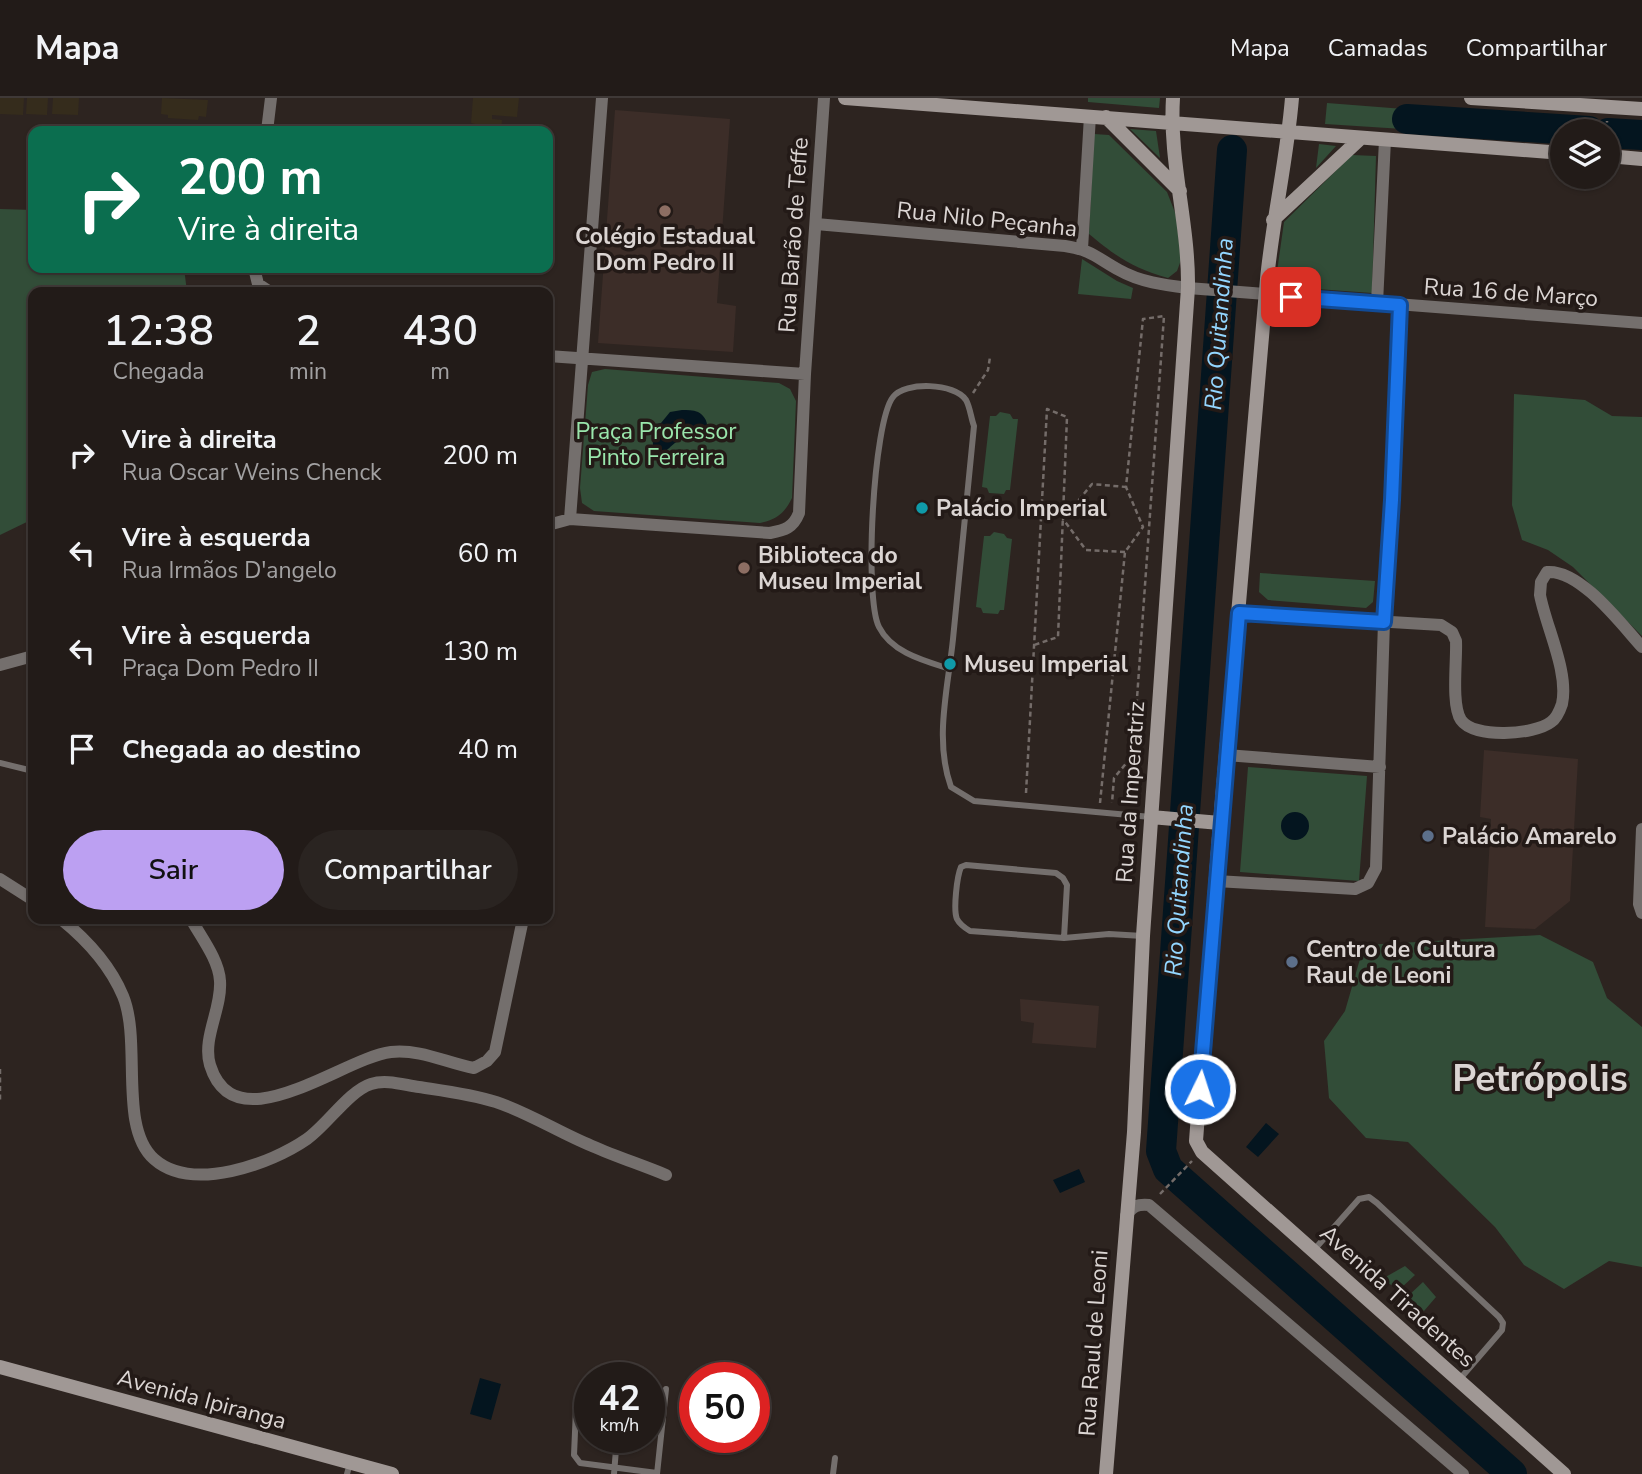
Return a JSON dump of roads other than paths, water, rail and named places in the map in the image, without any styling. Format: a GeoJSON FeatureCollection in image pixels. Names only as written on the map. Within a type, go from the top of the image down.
{"type":"FeatureCollection","features":[{"type":"Feature","properties":{"kind":"main road"},"geometry":{"type":"LineString","coordinates":[[845,98],[1550,152]]}},
{"type":"Feature","properties":{"kind":"main road","name":"Rua da Imperatriz"},"geometry":{"type":"LineString","coordinates":[[1126,1216],[1134,1132],[1143,936],[1188,288],[1185,223],[1172,122],[1173,98]]}},
{"type":"Feature","properties":{"kind":"main road"},"geometry":{"type":"LineString","coordinates":[[1216,881],[1273,220],[1289,133],[1292,98]]}},
{"type":"Feature","properties":{"kind":"main road"},"geometry":{"type":"LineString","coordinates":[[1471,98],[1642,109]]}},
{"type":"Feature","properties":{"kind":"main road"},"geometry":{"type":"LineString","coordinates":[[1106,117],[1180,191]]}},
{"type":"Feature","properties":{"kind":"main road"},"geometry":{"type":"LineString","coordinates":[[1273,220],[1361,138]]}},
{"type":"Feature","properties":{"kind":"main road"},"geometry":{"type":"LineString","coordinates":[[1620,157],[1642,159]]}},
{"type":"Feature","properties":{"kind":"main road"},"geometry":{"type":"LineString","coordinates":[[1151,817],[1220,823]]}},
{"type":"Feature","properties":{"kind":"main road","name":"Avenida Tiradentes"},"geometry":{"type":"LineString","coordinates":[[1216,881],[1196,1141],[1202,1152],[1564,1474]]}},
{"type":"Feature","properties":{"kind":"main road","name":"Rua Raul de Leoni"},"geometry":{"type":"LineString","coordinates":[[1106,1474],[1126,1216]]}},
{"type":"Feature","properties":{"kind":"main road","name":"Avenida Ipiranga"},"geometry":{"type":"LineString","coordinates":[[0,1367],[349,1469],[393,1474]]}},
{"type":"Feature","properties":{"kind":"street"},"geometry":{"type":"LineString","coordinates":[[268,126],[271,98]]}},
{"type":"Feature","properties":{"kind":"street"},"geometry":{"type":"LineString","coordinates":[[570,520],[602,98]]}},
{"type":"Feature","properties":{"kind":"street","name":"Rua Barão de Teffe"},"geometry":{"type":"LineString","coordinates":[[805,374],[824,98]]}},
{"type":"Feature","properties":{"kind":"street"},"geometry":{"type":"LineString","coordinates":[[1082,249],[1090,117]]}},
{"type":"Feature","properties":{"kind":"street"},"geometry":{"type":"LineString","coordinates":[[1377,303],[1385,140]]}},
{"type":"Feature","properties":{"kind":"street","name":"Rua Nilo Peçanha"},"geometry":{"type":"LineString","coordinates":[[816,224],[1082,249],[1134,277],[1155,283],[1266,294]]}},
{"type":"Feature","properties":{"kind":"street","name":"Rua 16 de Março"},"geometry":{"type":"LineString","coordinates":[[1266,294],[1642,323]]}},
{"type":"Feature","properties":{"kind":"street"},"geometry":{"type":"LineString","coordinates":[[1216,881],[1355,889],[1368,883],[1376,868],[1384,622],[1393,487],[1400,305]]}},
{"type":"Feature","properties":{"kind":"street"},"geometry":{"type":"LineString","coordinates":[[553,356],[805,374],[799,513],[791,527],[770,533],[570,520],[553,524]]}},
{"type":"Feature","properties":{"kind":"street"},"geometry":{"type":"LineString","coordinates":[[1239,613],[1441,625],[1452,632],[1456,640],[1456,705],[1459,716],[1464,723],[1482,733],[1543,727],[1557,716],[1562,703],[1563,686],[1540,595],[1541,582],[1547,572],[1556,571],[1570,576],[1642,647]]}},
{"type":"Feature","properties":{"kind":"street"},"geometry":{"type":"LineString","coordinates":[[0,665],[28,657]]}},
{"type":"Feature","properties":{"kind":"street"},"geometry":{"type":"LineString","coordinates":[[1226,755],[1380,767]]}},
{"type":"Feature","properties":{"kind":"street"},"geometry":{"type":"LineString","coordinates":[[1642,829],[1639,904],[1642,913]]}},
{"type":"Feature","properties":{"kind":"street"},"geometry":{"type":"LineString","coordinates":[[0,879],[28,897]]}},
{"type":"Feature","properties":{"kind":"street"},"geometry":{"type":"LineString","coordinates":[[68,924],[82,935],[103,960],[124,997],[132,1035],[134,1116],[142,1147],[156,1161],[170,1167],[192,1174],[230,1172],[267,1161],[307,1138],[355,1094],[371,1084],[389,1083],[458,1091],[498,1103],[592,1146],[666,1175]]}},
{"type":"Feature","properties":{"kind":"street"},"geometry":{"type":"LineString","coordinates":[[194,924],[220,979],[216,1016],[209,1041],[209,1062],[217,1082],[234,1096],[246,1100],[292,1092],[348,1065],[392,1052],[425,1053],[474,1068],[487,1061],[495,1052],[522,924]]}},
{"type":"Feature","properties":{"kind":"street"},"geometry":{"type":"LineString","coordinates":[[458,1091],[461,1066]]}},
{"type":"Feature","properties":{"kind":"street"},"geometry":{"type":"LineString","coordinates":[[1126,1216],[1133,1206],[1149,1205],[1463,1474]]}},
{"type":"Feature","properties":{"kind":"lane"},"geometry":{"type":"LineString","coordinates":[[950,669],[910,656],[885,637],[873,610],[870,571],[872,512],[882,429],[893,396],[914,387],[933,386],[953,390],[966,400],[974,426],[950,669],[942,732],[942,757],[951,787],[974,801],[1151,817]]}},
{"type":"Feature","properties":{"kind":"lane"},"geometry":{"type":"LineString","coordinates":[[0,763],[28,770]]}},
{"type":"Feature","properties":{"kind":"lane"},"geometry":{"type":"LineString","coordinates":[[1064,938],[1067,885],[1056,873],[961,867],[958,874],[956,918],[970,931],[1064,938],[1109,934],[1143,936]]}},
{"type":"Feature","properties":{"kind":"lane"},"geometry":{"type":"LineString","coordinates":[[1313,1251],[1359,1199],[1369,1198],[1377,1203],[1503,1323],[1502,1330],[1459,1380]]}},
{"type":"Feature","properties":{"kind":"lane"},"geometry":{"type":"LineString","coordinates":[[574,1453],[576,1460],[580,1462],[614,1471],[657,1473],[666,1389]]}},
{"type":"Feature","properties":{"kind":"lane"},"geometry":{"type":"LineString","coordinates":[[614,1471],[616,1453]]}},
{"type":"Feature","properties":{"kind":"lane"},"geometry":{"type":"LineString","coordinates":[[833,1474],[835,1458]]}},
{"type":"Feature","properties":{"kind":"water"},"geometry":{"type":"Polygon","coordinates":[[[682,410],[702,415],[707,429],[699,438],[682,439],[663,453],[654,455],[649,449],[653,445],[652,425],[661,423],[670,412],[682,410]]]}},
{"type":"Feature","properties":{"kind":"water"},"geometry":{"type":"Polygon","coordinates":[[[1295,812],[1305,816],[1309,826],[1305,836],[1295,840],[1285,836],[1281,826],[1285,816],[1295,812]]]}},
{"type":"Feature","properties":{"kind":"water"},"geometry":{"type":"Polygon","coordinates":[[[1266,1123],[1279,1134],[1258,1157],[1246,1147],[1266,1123]]]}},
{"type":"Feature","properties":{"kind":"water"},"geometry":{"type":"Polygon","coordinates":[[[1079,1169],[1085,1182],[1060,1193],[1053,1180],[1079,1169]]]}},
{"type":"Feature","properties":{"kind":"water"},"geometry":{"type":"Polygon","coordinates":[[[480,1378],[501,1384],[491,1420],[470,1414],[480,1378]]]}},
{"type":"Feature","properties":{"kind":"waterway","name":"Rio Quitandinha"},"geometry":{"type":"LineString","coordinates":[[1407,119],[1550,128]]}},
{"type":"Feature","properties":{"kind":"waterway","name":"Rio Quitandinha"},"geometry":{"type":"LineString","coordinates":[[1620,134],[1642,135]]}},
{"type":"Feature","properties":{"kind":"waterway","name":"Rio Quitandinha"},"geometry":{"type":"LineString","coordinates":[[1232,150],[1161,1151],[1168,1169],[1512,1474]]}},
{"type":"Feature","properties":{"kind":"place","name":"Colégio Estadual Dom Pedro II"},"geometry":{"type":"Point","coordinates":[665,211]}},
{"type":"Feature","properties":{"kind":"place","name":"Palácio Imperial"},"geometry":{"type":"Point","coordinates":[922,508]}},
{"type":"Feature","properties":{"kind":"place","name":"Biblioteca do Museu Imperial"},"geometry":{"type":"Point","coordinates":[744,568]}},
{"type":"Feature","properties":{"kind":"place","name":"Museu Imperial"},"geometry":{"type":"Point","coordinates":[950,664]}},
{"type":"Feature","properties":{"kind":"place","name":"Palácio Amarelo"},"geometry":{"type":"Point","coordinates":[1428,836]}},
{"type":"Feature","properties":{"kind":"place","name":"Centro de Cultura Raul de Leoni"},"geometry":{"type":"Point","coordinates":[1292,962]}},
{"type":"Feature","properties":{"kind":"district","name":"Petrópolis"},"geometry":{"type":"Point","coordinates":[1540,1078]}},
{"type":"Feature","properties":{"kind":"park label","name":"Praça Professor Pinto Ferreira"},"geometry":{"type":"Point","coordinates":[656,444]}}]}
